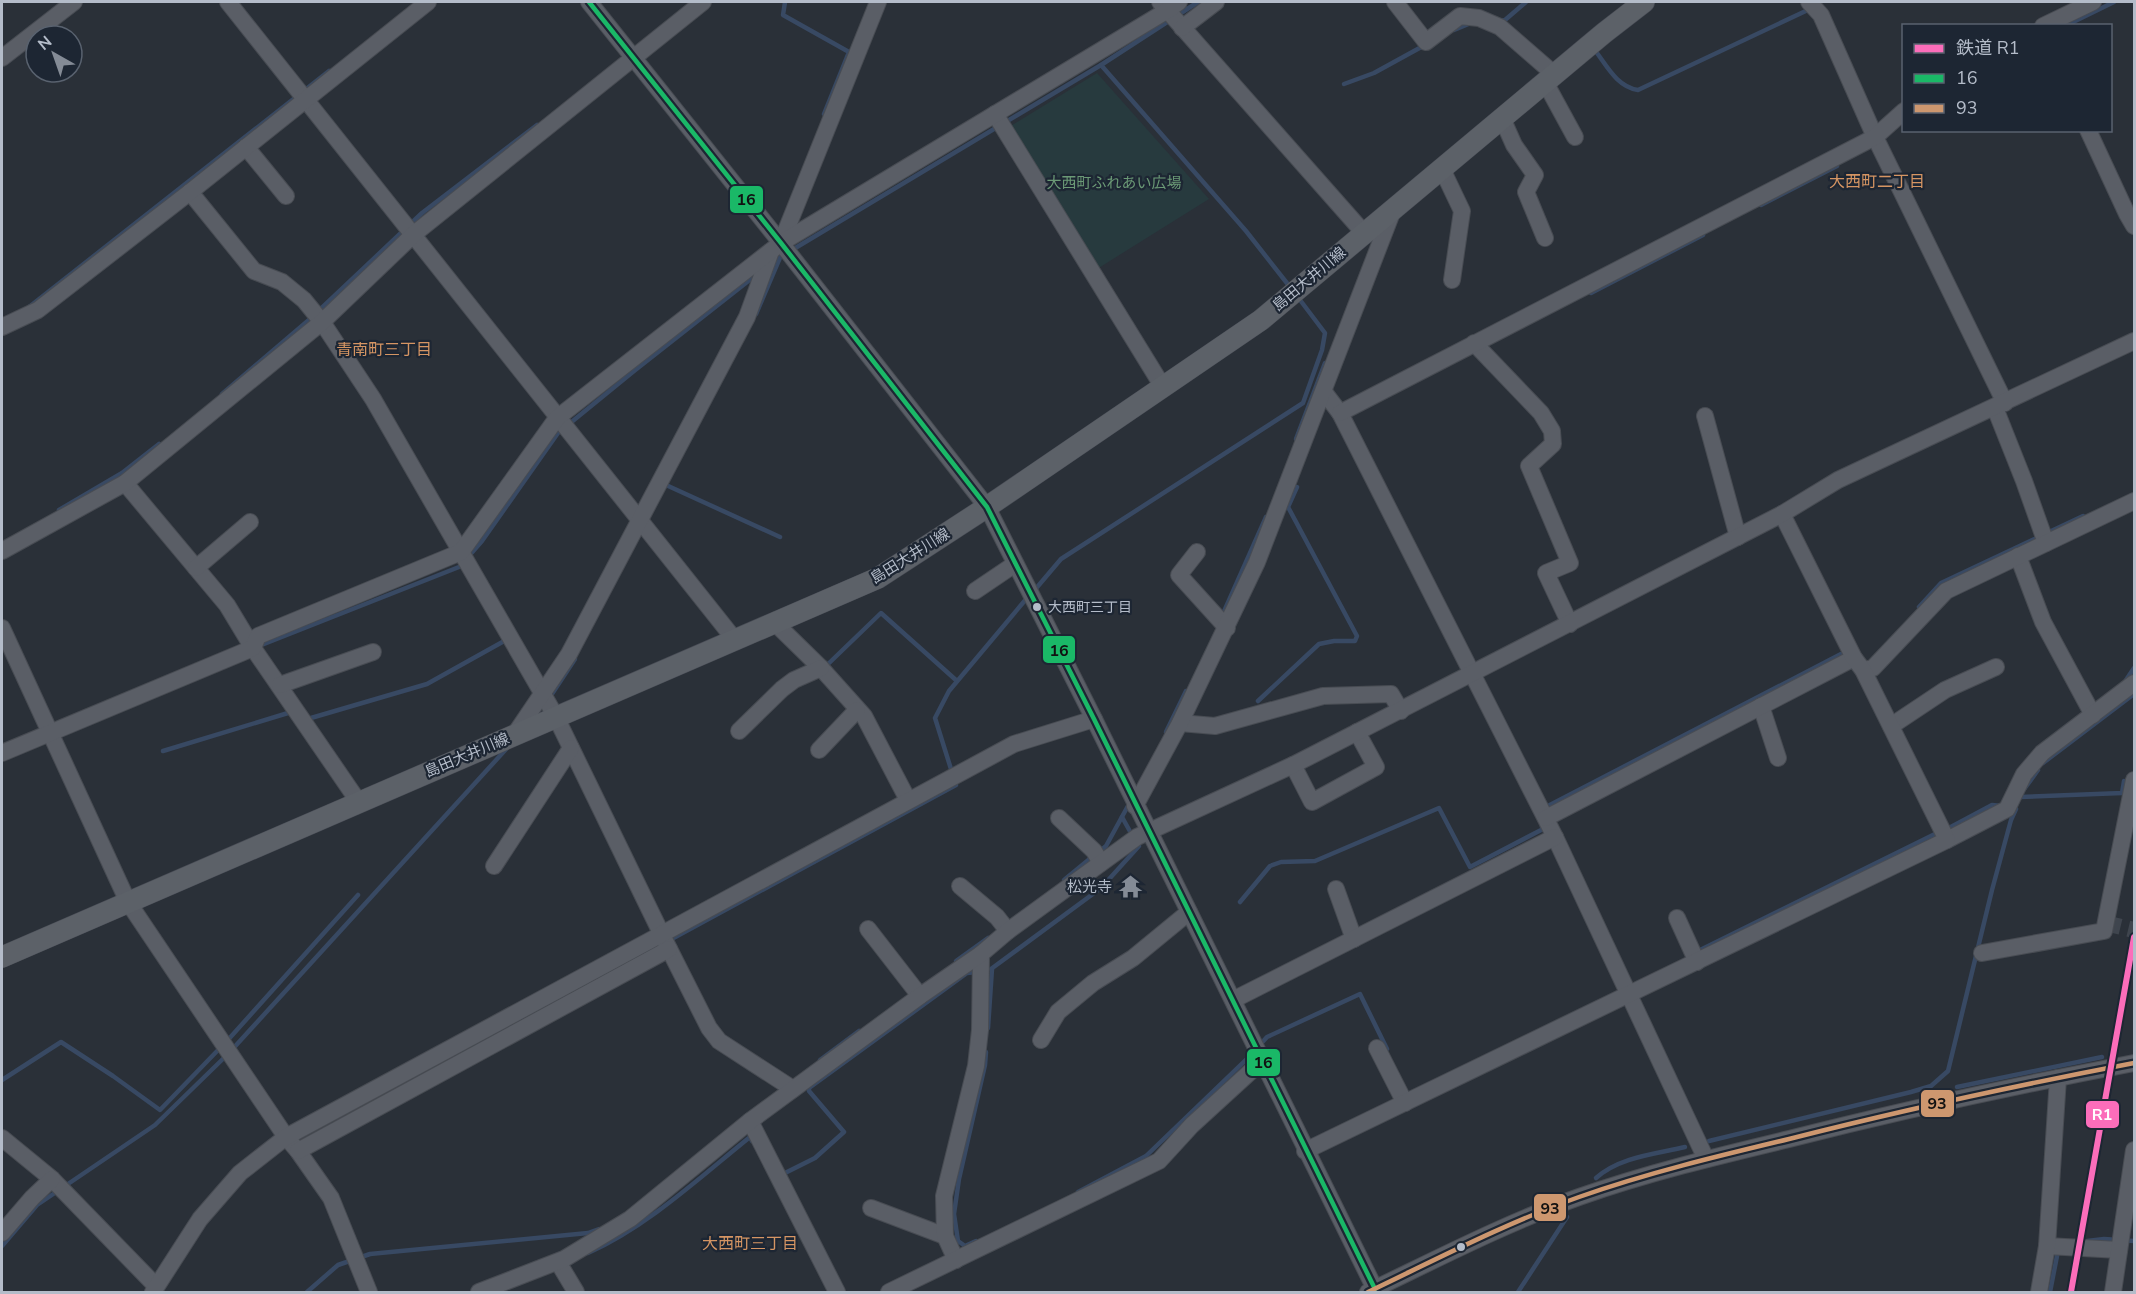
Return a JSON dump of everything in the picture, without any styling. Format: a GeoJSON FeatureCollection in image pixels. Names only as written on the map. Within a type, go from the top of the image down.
{"type":"FeatureCollection","features":[{"type":"Feature","properties":{"kind":"main road","name":"島田大井川線"},"geometry":{"type":"LineString","coordinates":[[2,957],[358,801],[878,578],[987,507],[1261,320],[1644,2]]}},
{"type":"Feature","properties":{"kind":"street"},"geometry":{"type":"LineString","coordinates":[[2,58],[74,2]]}},
{"type":"Feature","properties":{"kind":"street"},"geometry":{"type":"LineString","coordinates":[[228,2],[735,640]]}},
{"type":"Feature","properties":{"kind":"street"},"geometry":{"type":"LineString","coordinates":[[2,327],[38,310],[428,2]]}},
{"type":"Feature","properties":{"kind":"street"},"geometry":{"type":"LineString","coordinates":[[589,2],[776,247],[987,507],[1233,1000],[1371,1291],[1530,1216],[1623,1183],[1706,1159],[1862,1121],[2134,1063]]}},
{"type":"Feature","properties":{"kind":"street"},"geometry":{"type":"LineString","coordinates":[[2,551],[124,483],[322,322],[414,234],[703,2]]}},
{"type":"Feature","properties":{"kind":"street"},"geometry":{"type":"LineString","coordinates":[[515,734],[569,654],[747,317],[878,2]]}},
{"type":"Feature","properties":{"kind":"street"},"geometry":{"type":"LineString","coordinates":[[1182,28],[1216,2]]}},
{"type":"Feature","properties":{"kind":"street"},"geometry":{"type":"LineString","coordinates":[[1395,2],[1426,42],[1460,16],[1479,18],[1500,27],[1550,78],[1575,137]]}},
{"type":"Feature","properties":{"kind":"street"},"geometry":{"type":"LineString","coordinates":[[1809,2],[1821,15],[2000,405],[2046,543]]}},
{"type":"Feature","properties":{"kind":"street"},"geometry":{"type":"LineString","coordinates":[[2052,24],[2086,3]]}},
{"type":"Feature","properties":{"kind":"street"},"geometry":{"type":"LineString","coordinates":[[2,753],[253,648],[258,636],[461,552],[557,418],[776,247],[995,114],[1169,4],[1182,28],[1364,233]]}},
{"type":"Feature","properties":{"kind":"street"},"geometry":{"type":"LineString","coordinates":[[1340,413],[1875,136],[1902,113]]}},
{"type":"Feature","properties":{"kind":"street"},"geometry":{"type":"LineString","coordinates":[[995,114],[1163,387]]}},
{"type":"Feature","properties":{"kind":"street"},"geometry":{"type":"LineString","coordinates":[[1502,118],[1514,145],[1535,175],[1526,192],[1545,238]]}},
{"type":"Feature","properties":{"kind":"street"},"geometry":{"type":"LineString","coordinates":[[2089,132],[2134,226]]}},
{"type":"Feature","properties":{"kind":"street"},"geometry":{"type":"LineString","coordinates":[[246,147],[286,196]]}},
{"type":"Feature","properties":{"kind":"street"},"geometry":{"type":"LineString","coordinates":[[1442,169],[1462,212],[1452,280]]}},
{"type":"Feature","properties":{"kind":"street"},"geometry":{"type":"LineString","coordinates":[[190,192],[254,271],[282,282],[304,300],[322,322],[374,399],[556,717],[709,1028],[719,1041],[794,1089]]}},
{"type":"Feature","properties":{"kind":"street"},"geometry":{"type":"LineString","coordinates":[[1135,806],[1180,723],[1257,562],[1393,209]]}},
{"type":"Feature","properties":{"kind":"street"},"geometry":{"type":"LineString","coordinates":[[479,1292],[558,1262],[630,1219],[750,1121],[981,954],[1137,837],[1293,765],[1401,711],[1782,514],[1838,480],[2134,341]]}},
{"type":"Feature","properties":{"kind":"street"},"geometry":{"type":"LineString","coordinates":[[1474,343],[1541,412],[1552,431],[1553,444],[1528,465],[1570,563],[1546,573],[1570,624]]}},
{"type":"Feature","properties":{"kind":"street"},"geometry":{"type":"LineString","coordinates":[[1324,392],[1340,413],[1546,818],[1706,1159]]}},
{"type":"Feature","properties":{"kind":"street"},"geometry":{"type":"LineString","coordinates":[[1705,416],[1738,537]]}},
{"type":"Feature","properties":{"kind":"street"},"geometry":{"type":"LineString","coordinates":[[124,483],[227,605],[253,648],[358,801]]}},
{"type":"Feature","properties":{"kind":"street"},"geometry":{"type":"LineString","coordinates":[[1546,818],[1761,706],[1858,664],[1873,668],[1946,591],[2134,501]]}},
{"type":"Feature","properties":{"kind":"street"},"geometry":{"type":"LineString","coordinates":[[1782,514],[1947,840]]}},
{"type":"Feature","properties":{"kind":"street"},"geometry":{"type":"LineString","coordinates":[[196,568],[250,522]]}},
{"type":"Feature","properties":{"kind":"street"},"geometry":{"type":"LineString","coordinates":[[1197,552],[1179,575],[1227,628]]}},
{"type":"Feature","properties":{"kind":"street"},"geometry":{"type":"LineString","coordinates":[[2018,556],[2043,622],[2093,715]]}},
{"type":"Feature","properties":{"kind":"street"},"geometry":{"type":"LineString","coordinates":[[975,591],[1015,564]]}},
{"type":"Feature","properties":{"kind":"street"},"geometry":{"type":"LineString","coordinates":[[775,623],[821,668],[864,716],[908,800]]}},
{"type":"Feature","properties":{"kind":"street"},"geometry":{"type":"LineString","coordinates":[[2,628],[48,733],[128,902],[286,1137],[331,1198],[369,1293]]}},
{"type":"Feature","properties":{"kind":"street"},"geometry":{"type":"LineString","coordinates":[[280,685],[373,652]]}},
{"type":"Feature","properties":{"kind":"street"},"geometry":{"type":"LineString","coordinates":[[1891,726],[1946,690],[1996,667]]}},
{"type":"Feature","properties":{"kind":"street"},"geometry":{"type":"LineString","coordinates":[[740,731],[782,689],[794,680],[821,668]]}},
{"type":"Feature","properties":{"kind":"street"},"geometry":{"type":"LineString","coordinates":[[1305,1151],[2007,809],[2024,774],[2042,753],[2134,683]]}},
{"type":"Feature","properties":{"kind":"street"},"geometry":{"type":"LineString","coordinates":[[1180,723],[1215,726],[1323,696],[1391,694],[1401,711]]}},
{"type":"Feature","properties":{"kind":"street"},"geometry":{"type":"LineString","coordinates":[[1761,706],[1778,758]]}},
{"type":"Feature","properties":{"kind":"street"},"geometry":{"type":"LineString","coordinates":[[819,750],[857,710]]}},
{"type":"Feature","properties":{"kind":"street"},"geometry":{"type":"LineString","coordinates":[[2,1138],[51,1179],[154,1289],[207,1211],[240,1173],[286,1137],[1014,744],[1094,719]]}},
{"type":"Feature","properties":{"kind":"street"},"geometry":{"type":"LineString","coordinates":[[1293,765],[1312,802],[1376,767],[1357,732]]}},
{"type":"Feature","properties":{"kind":"street"},"geometry":{"type":"LineString","coordinates":[[494,866],[571,748]]}},
{"type":"Feature","properties":{"kind":"street"},"geometry":{"type":"LineString","coordinates":[[1982,953],[2104,931],[2134,780]]}},
{"type":"Feature","properties":{"kind":"street"},"geometry":{"type":"LineString","coordinates":[[1059,818],[1094,851],[1101,863]]}},
{"type":"Feature","properties":{"kind":"street"},"geometry":{"type":"LineString","coordinates":[[1233,1000],[1555,837]]}},
{"type":"Feature","properties":{"kind":"street"},"geometry":{"type":"LineString","coordinates":[[960,886],[997,917],[1008,932]]}},
{"type":"Feature","properties":{"kind":"street"},"geometry":{"type":"LineString","coordinates":[[1336,889],[1354,939]]}},
{"type":"Feature","properties":{"kind":"street"},"geometry":{"type":"LineString","coordinates":[[1041,1040],[1058,1012],[1093,983],[1133,958],[1189,912]]}},
{"type":"Feature","properties":{"kind":"street"},"geometry":{"type":"LineString","coordinates":[[1677,918],[1697,962]]}},
{"type":"Feature","properties":{"kind":"street"},"geometry":{"type":"LineString","coordinates":[[868,929],[920,996]]}},
{"type":"Feature","properties":{"kind":"street"},"geometry":{"type":"LineString","coordinates":[[298,1151],[669,950]]}},
{"type":"Feature","properties":{"kind":"street"},"geometry":{"type":"LineString","coordinates":[[956,1260],[945,1236],[944,1196],[977,1057],[981,1030],[981,954]]}},
{"type":"Feature","properties":{"kind":"street"},"geometry":{"type":"LineString","coordinates":[[1377,1048],[1405,1103]]}},
{"type":"Feature","properties":{"kind":"street"},"geometry":{"type":"LineString","coordinates":[[889,1293],[1159,1161],[1192,1125],[1262,1061]]}},
{"type":"Feature","properties":{"kind":"street"},"geometry":{"type":"LineString","coordinates":[[2039,1293],[2047,1246],[2058,1078]]}},
{"type":"Feature","properties":{"kind":"street"},"geometry":{"type":"LineString","coordinates":[[750,1121],[837,1293]]}},
{"type":"Feature","properties":{"kind":"street"},"geometry":{"type":"LineString","coordinates":[[2113,1293],[2134,1150]]}},
{"type":"Feature","properties":{"kind":"street"},"geometry":{"type":"LineString","coordinates":[[2,1233],[51,1179]]}},
{"type":"Feature","properties":{"kind":"street"},"geometry":{"type":"LineString","coordinates":[[871,1208],[945,1236]]}},
{"type":"Feature","properties":{"kind":"street"},"geometry":{"type":"LineString","coordinates":[[2047,1246],[2119,1250]]}},
{"type":"Feature","properties":{"kind":"street"},"geometry":{"type":"LineString","coordinates":[[558,1262],[576,1293]]}},
{"type":"Feature","properties":{"kind":"green space","name":"大西町ふれあい広場"},"geometry":{"type":"Polygon","coordinates":[[[1097,73],[1209,199],[1097,269],[1009,127],[1097,73]]]}},
{"type":"Feature","properties":{"kind":"waterway"},"geometry":{"type":"LineString","coordinates":[[785,2],[783,15],[849,52],[824,114]]}},
{"type":"Feature","properties":{"kind":"waterway"},"geometry":{"type":"LineString","coordinates":[[1198,2],[1101,65],[1246,231],[1290,287]]}},
{"type":"Feature","properties":{"kind":"waterway"},"geometry":{"type":"LineString","coordinates":[[1501,21],[1526,2]]}},
{"type":"Feature","properties":{"kind":"waterway"},"geometry":{"type":"LineString","coordinates":[[2069,24],[2114,2]]}},
{"type":"Feature","properties":{"kind":"waterway"},"geometry":{"type":"LineString","coordinates":[[1597,53],[1619,81],[1638,90],[1810,9]]}},
{"type":"Feature","properties":{"kind":"waterway"},"geometry":{"type":"LineString","coordinates":[[1454,30],[1471,23]]}},
{"type":"Feature","properties":{"kind":"waterway"},"geometry":{"type":"LineString","coordinates":[[1344,84],[1374,73],[1425,45]]}},
{"type":"Feature","properties":{"kind":"waterway"},"geometry":{"type":"LineString","coordinates":[[792,250],[1101,65]]}},
{"type":"Feature","properties":{"kind":"waterway"},"geometry":{"type":"LineString","coordinates":[[29,307],[329,71]]}},
{"type":"Feature","properties":{"kind":"waterway"},"geometry":{"type":"LineString","coordinates":[[222,394],[310,319],[422,213],[537,125]]}},
{"type":"Feature","properties":{"kind":"waterway"},"geometry":{"type":"LineString","coordinates":[[1761,205],[1837,166]]}},
{"type":"Feature","properties":{"kind":"waterway"},"geometry":{"type":"LineString","coordinates":[[1591,293],[1703,235]]}},
{"type":"Feature","properties":{"kind":"waterway"},"geometry":{"type":"LineString","coordinates":[[756,314],[782,253]]}},
{"type":"Feature","properties":{"kind":"waterway"},"geometry":{"type":"LineString","coordinates":[[468,557],[482,541],[558,433],[756,275]]}},
{"type":"Feature","properties":{"kind":"waterway"},"geometry":{"type":"LineString","coordinates":[[1033,592],[1061,559],[1303,403],[1322,350],[1325,333],[1297,296]]}},
{"type":"Feature","properties":{"kind":"waterway"},"geometry":{"type":"LineString","coordinates":[[1296,439],[1325,363]]}},
{"type":"Feature","properties":{"kind":"waterway"},"geometry":{"type":"LineString","coordinates":[[59,510],[122,473],[159,444]]}},
{"type":"Feature","properties":{"kind":"waterway"},"geometry":{"type":"LineString","coordinates":[[666,485],[780,537]]}},
{"type":"Feature","properties":{"kind":"waterway"},"geometry":{"type":"LineString","coordinates":[[1258,701],[1319,644],[1355,641],[1357,636],[1288,507],[1297,487]]}},
{"type":"Feature","properties":{"kind":"waterway"},"geometry":{"type":"LineString","coordinates":[[2047,533],[2083,516]]}},
{"type":"Feature","properties":{"kind":"waterway"},"geometry":{"type":"LineString","coordinates":[[1222,616],[1266,517]]}},
{"type":"Feature","properties":{"kind":"waterway"},"geometry":{"type":"LineString","coordinates":[[1919,607],[1941,583],[2039,537]]}},
{"type":"Feature","properties":{"kind":"waterway"},"geometry":{"type":"LineString","coordinates":[[258,645],[459,567]]}},
{"type":"Feature","properties":{"kind":"waterway"},"geometry":{"type":"LineString","coordinates":[[668,941],[956,785],[935,718],[949,691],[1027,598]]}},
{"type":"Feature","properties":{"kind":"waterway"},"geometry":{"type":"LineString","coordinates":[[826,666],[881,613],[957,681]]}},
{"type":"Feature","properties":{"kind":"waterway"},"geometry":{"type":"LineString","coordinates":[[311,718],[427,684],[506,640],[505,638]]}},
{"type":"Feature","properties":{"kind":"waterway"},"geometry":{"type":"LineString","coordinates":[[1544,808],[1841,654],[1849,656]]}},
{"type":"Feature","properties":{"kind":"waterway"},"geometry":{"type":"LineString","coordinates":[[550,697],[575,659]]}},
{"type":"Feature","properties":{"kind":"waterway"},"geometry":{"type":"LineString","coordinates":[[2126,680],[2134,668]]}},
{"type":"Feature","properties":{"kind":"waterway"},"geometry":{"type":"LineString","coordinates":[[1166,732],[1186,691]]}},
{"type":"Feature","properties":{"kind":"waterway"},"geometry":{"type":"LineString","coordinates":[[2043,763],[2134,694]]}},
{"type":"Feature","properties":{"kind":"waterway"},"geometry":{"type":"LineString","coordinates":[[163,751],[288,713]]}},
{"type":"Feature","properties":{"kind":"waterway"},"geometry":{"type":"LineString","coordinates":[[2,1246],[37,1205],[155,1125],[229,1053],[508,747]]}},
{"type":"Feature","properties":{"kind":"waterway"},"geometry":{"type":"LineString","coordinates":[[2025,788],[2038,770]]}},
{"type":"Feature","properties":{"kind":"waterway"},"geometry":{"type":"LineString","coordinates":[[2020,797],[2122,793],[2124,781]]}},
{"type":"Feature","properties":{"kind":"waterway"},"geometry":{"type":"LineString","coordinates":[[1099,852],[1106,846],[1129,804]]}},
{"type":"Feature","properties":{"kind":"waterway"},"geometry":{"type":"LineString","coordinates":[[1947,829],[1992,805],[2002,806]]}},
{"type":"Feature","properties":{"kind":"waterway"},"geometry":{"type":"LineString","coordinates":[[1240,902],[1270,866],[1281,862],[1315,861],[1439,808],[1470,867],[1543,829],[1542,827]]}},
{"type":"Feature","properties":{"kind":"waterway"},"geometry":{"type":"LineString","coordinates":[[1709,1141],[1911,1092],[1931,1086],[1948,1071],[1992,890],[2016,809]]}},
{"type":"Feature","properties":{"kind":"waterway"},"geometry":{"type":"LineString","coordinates":[[1122,817],[1132,835]]}},
{"type":"Feature","properties":{"kind":"waterway"},"geometry":{"type":"LineString","coordinates":[[1696,952],[1939,832]]}},
{"type":"Feature","properties":{"kind":"waterway"},"geometry":{"type":"LineString","coordinates":[[991,969],[1101,888],[1139,846],[1137,842]]}},
{"type":"Feature","properties":{"kind":"waterway"},"geometry":{"type":"LineString","coordinates":[[1064,880],[1092,857]]}},
{"type":"Feature","properties":{"kind":"waterway"},"geometry":{"type":"LineString","coordinates":[[227,1041],[358,895]]}},
{"type":"Feature","properties":{"kind":"waterway"},"geometry":{"type":"LineString","coordinates":[[956,961],[988,938]]}},
{"type":"Feature","properties":{"kind":"waterway"},"geometry":{"type":"LineString","coordinates":[[988,1028],[992,969]]}},
{"type":"Feature","properties":{"kind":"waterway"},"geometry":{"type":"LineString","coordinates":[[781,1175],[815,1158],[844,1132],[809,1091],[809,1088],[967,973],[977,972]]}},
{"type":"Feature","properties":{"kind":"waterway"},"geometry":{"type":"LineString","coordinates":[[502,1030],[603,976]]}},
{"type":"Feature","properties":{"kind":"waterway"},"geometry":{"type":"LineString","coordinates":[[1258,1047],[1267,1037],[1360,994],[1387,1049]]}},
{"type":"Feature","properties":{"kind":"waterway"},"geometry":{"type":"LineString","coordinates":[[820,1060],[859,1031]]}},
{"type":"Feature","properties":{"kind":"waterway"},"geometry":{"type":"LineString","coordinates":[[2,1080],[61,1042],[160,1110],[221,1047]]}},
{"type":"Feature","properties":{"kind":"waterway"},"geometry":{"type":"LineString","coordinates":[[976,1241],[965,1246],[958,1241],[954,1214],[959,1179],[986,1052]]}},
{"type":"Feature","properties":{"kind":"waterway"},"geometry":{"type":"LineString","coordinates":[[1078,1192],[1146,1156],[1253,1053]]}},
{"type":"Feature","properties":{"kind":"waterway"},"geometry":{"type":"LineString","coordinates":[[1957,1087],[2102,1057]]}},
{"type":"Feature","properties":{"kind":"waterway"},"geometry":{"type":"LineString","coordinates":[[588,1253],[652,1215],[750,1137],[752,1141]]}},
{"type":"Feature","properties":{"kind":"waterway"},"geometry":{"type":"LineString","coordinates":[[1596,1178],[1615,1165],[1626,1161],[1685,1147]]}},
{"type":"Feature","properties":{"kind":"waterway"},"geometry":{"type":"LineString","coordinates":[[1518,1292],[1567,1217]]}},
{"type":"Feature","properties":{"kind":"waterway"},"geometry":{"type":"LineString","coordinates":[[307,1292],[338,1265],[370,1254],[588,1233],[599,1229]]}},
{"type":"Feature","properties":{"kind":"waterway"},"geometry":{"type":"LineString","coordinates":[[2087,1241],[2104,1239],[2134,1241]]}},
{"type":"Feature","properties":{"kind":"waterway"},"geometry":{"type":"LineString","coordinates":[[2050,1292],[2058,1251]]}},
{"type":"Feature","properties":{"kind":"tunnel"},"geometry":{"type":"LineString","coordinates":[[2105,923],[2134,930]]}},
{"type":"Feature","properties":{"kind":"rail line","name":"R1"},"geometry":{"type":"LineString","coordinates":[[2071,1292],[2134,937]]}},
{"type":"Feature","properties":{"kind":"transit line","name":"16"},"geometry":{"type":"LineString","coordinates":[[589,2],[987,507],[1375,1289]]}},
{"type":"Feature","properties":{"kind":"transit line","name":"93"},"geometry":{"type":"LineString","coordinates":[[1368,1292],[1525,1218],[1631,1180],[1709,1158],[1875,1118],[2134,1063]]}},
{"type":"Feature","properties":{"kind":"place","name":"大西町三丁目"},"geometry":{"type":"Point","coordinates":[1037,607]}},
{"type":"Feature","properties":{"kind":"place","name":"松光寺"},"geometry":{"type":"Point","coordinates":[1130,887]}},
{"type":"Feature","properties":{"kind":"district","name":"大西町二丁目"},"geometry":{"type":"Point","coordinates":[1877,181]}},
{"type":"Feature","properties":{"kind":"district","name":"青南町三丁目"},"geometry":{"type":"Point","coordinates":[384,349]}},
{"type":"Feature","properties":{"kind":"district","name":"大西町三丁目"},"geometry":{"type":"Point","coordinates":[750,1243]}}]}
